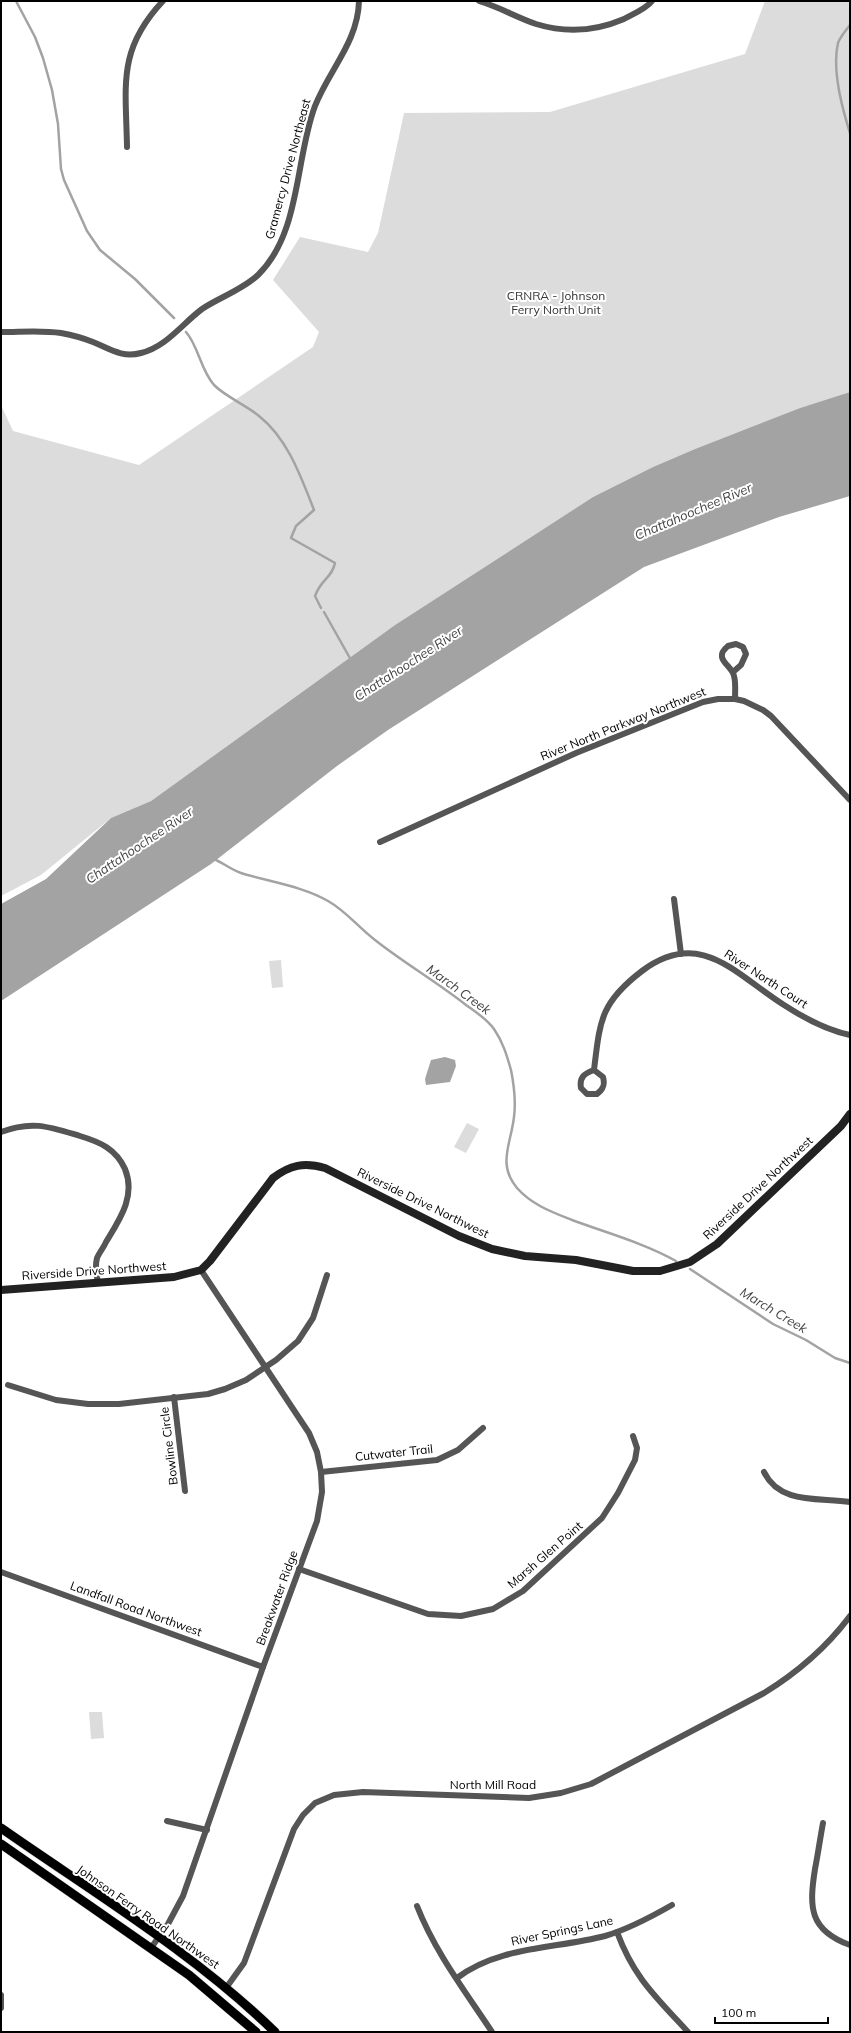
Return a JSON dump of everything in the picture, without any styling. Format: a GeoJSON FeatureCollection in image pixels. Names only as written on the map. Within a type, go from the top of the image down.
{"type":"FeatureCollection","features":[{"type":"Feature","properties":{"kind":"main road","name":"Johnson Ferry Road Northwest"},"geometry":{"type":"LineString","coordinates":[[1,1828],[158,1937],[226,1988],[275,2032]]}},
{"type":"Feature","properties":{"kind":"main road","name":"Johnson Ferry Road Northwest"},"geometry":{"type":"LineString","coordinates":[[1,1844],[151,1948],[207,1989],[256,2032]]}},
{"type":"Feature","properties":{"kind":"street"},"geometry":{"type":"LineString","coordinates":[[127,147],[126,83],[130,51],[143,24],[163,1]]}},
{"type":"Feature","properties":{"kind":"street","name":"Gramercy Drive Northeast"},"geometry":{"type":"LineString","coordinates":[[1,332],[62,333],[93,342],[120,354],[129,355],[142,353],[163,343],[200,311],[233,293],[258,274],[276,252],[285,231],[307,134],[315,106],[351,37],[359,1]]}},
{"type":"Feature","properties":{"kind":"street"},"geometry":{"type":"LineString","coordinates":[[479,1],[545,26],[577,30],[597,28],[616,22],[644,8],[652,1]]}},
{"type":"Feature","properties":{"kind":"street"},"geometry":{"type":"LineString","coordinates":[[732,672],[741,665],[746,654],[743,647],[736,644],[728,646],[722,655],[734,677],[735,699]]}},
{"type":"Feature","properties":{"kind":"street","name":"River North Parkway Northwest"},"geometry":{"type":"LineString","coordinates":[[380,842],[576,753],[703,702],[718,699],[735,699],[754,705],[771,716],[850,800]]}},
{"type":"Feature","properties":{"kind":"street"},"geometry":{"type":"LineString","coordinates":[[674,899],[681,954]]}},
{"type":"Feature","properties":{"kind":"street","name":"River North Court"},"geometry":{"type":"LineString","coordinates":[[594,1070],[599,1027],[604,1011],[612,998],[626,983],[647,968],[664,958],[681,954],[700,954],[718,959],[731,966],[783,1005],[807,1019],[825,1027],[850,1035]]}},
{"type":"Feature","properties":{"kind":"street"},"geometry":{"type":"LineString","coordinates":[[594,1070],[603,1076],[604,1084],[603,1088],[597,1094],[588,1094],[581,1088],[580,1079],[583,1075],[594,1070]]}},
{"type":"Feature","properties":{"kind":"street","name":"Riverside Drive Northwest"},"geometry":{"type":"LineString","coordinates":[[1,1290],[174,1277],[201,1270],[219,1251],[273,1178],[283,1170],[295,1165],[310,1164],[325,1168],[459,1236],[492,1249],[525,1256],[576,1260],[633,1271],[660,1271],[675,1268],[694,1260],[717,1244],[841,1126],[850,1114]]}},
{"type":"Feature","properties":{"kind":"street"},"geometry":{"type":"LineString","coordinates":[[1,1132],[15,1127],[32,1124],[48,1126],[103,1144],[121,1161],[127,1173],[128,1202],[123,1214],[98,1257],[95,1270],[98,1282]]}},
{"type":"Feature","properties":{"kind":"street","name":"Breakwater Ridge"},"geometry":{"type":"LineString","coordinates":[[151,1948],[176,1910],[183,1896],[263,1667],[319,1513],[322,1492],[321,1472],[317,1452],[308,1433],[201,1270]]}},
{"type":"Feature","properties":{"kind":"street"},"geometry":{"type":"LineString","coordinates":[[8,1385],[56,1400],[88,1404],[119,1404],[174,1398],[208,1394],[225,1389],[246,1380],[288,1352],[307,1330],[314,1318],[327,1275]]}},
{"type":"Feature","properties":{"kind":"street","name":"Bowline Circle"},"geometry":{"type":"LineString","coordinates":[[174,1398],[185,1491]]}},
{"type":"Feature","properties":{"kind":"street","name":"Cutwater Trail"},"geometry":{"type":"LineString","coordinates":[[321,1472],[437,1460],[458,1450],[483,1428]]}},
{"type":"Feature","properties":{"kind":"street","name":"Marsh Glen Point"},"geometry":{"type":"LineString","coordinates":[[299,1570],[428,1614],[461,1616],[493,1608],[509,1601],[523,1591],[602,1518],[618,1493],[635,1460],[637,1448],[633,1436]]}},
{"type":"Feature","properties":{"kind":"street"},"geometry":{"type":"LineString","coordinates":[[764,1472],[772,1485],[785,1493],[809,1499],[850,1502]]}},
{"type":"Feature","properties":{"kind":"street","name":"Landfall Road Northwest"},"geometry":{"type":"LineString","coordinates":[[1,1572],[263,1667]]}},
{"type":"Feature","properties":{"kind":"street","name":"North Mill Road"},"geometry":{"type":"LineString","coordinates":[[226,1988],[244,1963],[294,1829],[303,1815],[315,1803],[334,1795],[363,1792],[529,1798],[561,1793],[591,1784],[764,1693],[790,1677],[828,1644],[850,1616]]}},
{"type":"Feature","properties":{"kind":"street"},"geometry":{"type":"LineString","coordinates":[[167,1821],[207,1830]]}},
{"type":"Feature","properties":{"kind":"street"},"geometry":{"type":"LineString","coordinates":[[823,1823],[811,1893],[812,1910],[816,1920],[829,1935],[850,1945]]}},
{"type":"Feature","properties":{"kind":"street","name":"River Springs Lane"},"geometry":{"type":"LineString","coordinates":[[457,1978],[477,1964],[499,1956],[605,1936],[617,1932],[645,1920],[672,1905]]}},
{"type":"Feature","properties":{"kind":"street"},"geometry":{"type":"LineString","coordinates":[[417,1906],[433,1942],[492,2032]]}},
{"type":"Feature","properties":{"kind":"street"},"geometry":{"type":"LineString","coordinates":[[617,1932],[637,1975],[688,2032]]}},
{"type":"Feature","properties":{"kind":"street"},"geometry":{"type":"LineString","coordinates":[[1,1995],[1,2008]]}},
{"type":"Feature","properties":{"kind":"green space","name":"CRNRA - Johnson Ferry North Unit"},"geometry":{"type":"Polygon","coordinates":[[[765,1],[850,1],[850,392],[800,408],[695,449],[653,467],[593,497],[395,625],[151,801],[111,818],[41,875],[1,896],[1,405],[13,431],[139,465],[313,347],[319,332],[273,280],[300,237],[368,252],[378,233],[404,113],[550,112],[745,54],[765,1]]]}},
{"type":"Feature","properties":{"kind":"green space"},"geometry":{"type":"Polygon","coordinates":[[[281,960],[283,987],[272,988],[269,961],[281,960]]]}},
{"type":"Feature","properties":{"kind":"green space"},"geometry":{"type":"Polygon","coordinates":[[[467,1123],[479,1129],[466,1153],[454,1147],[467,1123]]]}},
{"type":"Feature","properties":{"kind":"green space"},"geometry":{"type":"Polygon","coordinates":[[[89,1712],[102,1712],[104,1738],[91,1739],[89,1712]]]}},
{"type":"Feature","properties":{"kind":"water","name":"Chattahoochee River"},"geometry":{"type":"Polygon","coordinates":[[[850,392],[850,496],[779,517],[644,567],[388,730],[337,766],[211,864],[1,1001],[1,904],[46,879],[111,818],[151,801],[395,625],[593,497],[653,467],[695,449],[800,408],[850,392]]]}},
{"type":"Feature","properties":{"kind":"water"},"geometry":{"type":"Polygon","coordinates":[[[445,1057],[455,1060],[456,1066],[450,1082],[426,1085],[425,1079],[431,1060],[445,1057]]]}},
{"type":"Feature","properties":{"kind":"waterway"},"geometry":{"type":"LineString","coordinates":[[16,1],[35,37],[43,58],[52,90],[58,124],[61,169],[64,180],[87,231],[100,250],[135,279],[174,318]]}},
{"type":"Feature","properties":{"kind":"waterway"},"geometry":{"type":"LineString","coordinates":[[850,25],[838,43],[836,53],[837,76],[841,100],[850,133]]}},
{"type":"Feature","properties":{"kind":"waterway"},"geometry":{"type":"LineString","coordinates":[[186,332],[194,344],[209,379],[224,393],[254,412],[269,425],[286,447],[299,472],[314,510],[296,526],[291,538],[335,563],[334,568],[317,590],[315,596],[321,608]]}},
{"type":"Feature","properties":{"kind":"waterway"},"geometry":{"type":"LineString","coordinates":[[324,612],[351,660]]}},
{"type":"Feature","properties":{"kind":"waterway","name":"March Creek"},"geometry":{"type":"LineString","coordinates":[[214,859],[241,873],[297,888],[318,896],[335,905],[386,948],[444,988],[485,1019],[500,1039],[511,1070],[515,1111],[506,1162],[511,1179],[517,1188],[529,1199],[550,1211],[638,1244],[676,1261]]}},
{"type":"Feature","properties":{"kind":"waterway","name":"March Creek"},"geometry":{"type":"LineString","coordinates":[[690,1269],[773,1324],[806,1340],[835,1358],[850,1363]]}}]}
